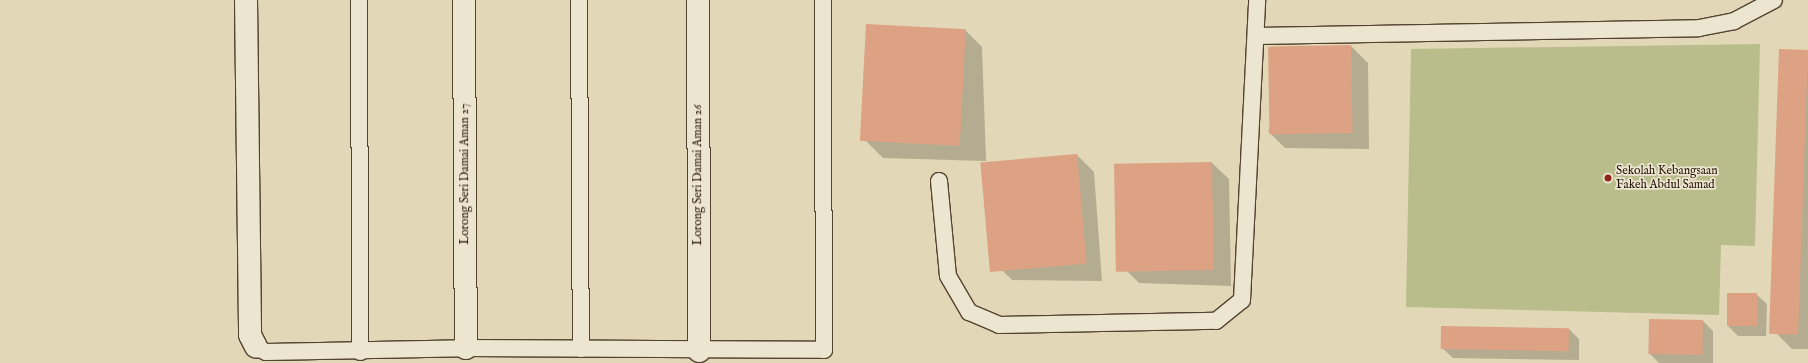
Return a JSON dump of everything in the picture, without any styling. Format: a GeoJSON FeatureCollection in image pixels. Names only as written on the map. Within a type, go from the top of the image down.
{"type":"FeatureCollection","features":[{"type":"Feature","properties":{"kind":"street"},"geometry":{"type":"LineString","coordinates":[[246,0],[250,335],[256,347]]}},
{"type":"Feature","properties":{"kind":"street","name":"Lorong Seri Damai Aman 27"},"geometry":{"type":"LineString","coordinates":[[464,0],[466,348]]}},
{"type":"Feature","properties":{"kind":"street","name":"Lorong Seri Damai Aman 26"},"geometry":{"type":"LineString","coordinates":[[698,0],[699,351]]}},
{"type":"Feature","properties":{"kind":"lane"},"geometry":{"type":"LineString","coordinates":[[359,0],[360,352]]}},
{"type":"Feature","properties":{"kind":"lane"},"geometry":{"type":"LineString","coordinates":[[579,0],[581,349]]}},
{"type":"Feature","properties":{"kind":"lane"},"geometry":{"type":"LineString","coordinates":[[256,347],[266,352],[360,352],[466,348],[699,351],[824,350],[823,0]]}},
{"type":"Feature","properties":{"kind":"lane"},"geometry":{"type":"LineString","coordinates":[[939,181],[948,276],[969,312],[999,325],[1216,321],[1242,300],[1257,0]]}},
{"type":"Feature","properties":{"kind":"lane"},"geometry":{"type":"LineString","coordinates":[[1256,36],[1699,28],[1734,21],[1774,0]]}},
{"type":"Feature","properties":{"kind":"green space","name":"Sekolah Kebangsaan Fakeh Abdul Samad"},"geometry":{"type":"Polygon","coordinates":[[[1760,44],[1755,246],[1721,245],[1719,315],[1406,307],[1411,49],[1760,44]]]}},
{"type":"Feature","properties":{"kind":"building"},"geometry":{"type":"Polygon","coordinates":[[[866,24],[966,29],[960,146],[860,141],[866,24]]]}},
{"type":"Feature","properties":{"kind":"building"},"geometry":{"type":"Polygon","coordinates":[[[1351,45],[1353,133],[1270,134],[1268,46],[1351,45]]]}},
{"type":"Feature","properties":{"kind":"building"},"geometry":{"type":"Polygon","coordinates":[[[1779,49],[1808,50],[1798,335],[1769,334],[1779,49]]]}},
{"type":"Feature","properties":{"kind":"building"},"geometry":{"type":"Polygon","coordinates":[[[1077,154],[1087,264],[990,272],[980,162],[1077,154]]]}},
{"type":"Feature","properties":{"kind":"building"},"geometry":{"type":"Polygon","coordinates":[[[1212,162],[1214,270],[1116,272],[1114,164],[1212,162]]]}},
{"type":"Feature","properties":{"kind":"building"},"geometry":{"type":"Polygon","coordinates":[[[1727,293],[1757,293],[1757,326],[1727,326],[1727,293]]]}},
{"type":"Feature","properties":{"kind":"building"},"geometry":{"type":"Polygon","coordinates":[[[1649,319],[1703,320],[1702,355],[1648,354],[1649,319]]]}},
{"type":"Feature","properties":{"kind":"building"},"geometry":{"type":"Polygon","coordinates":[[[1441,326],[1569,328],[1569,351],[1441,349],[1441,326]]]}},
{"type":"Feature","properties":{"kind":"place","name":"Sekolah Kebangsaan Fakeh Abdul Samad"},"geometry":{"type":"Point","coordinates":[1608,178]}}]}
